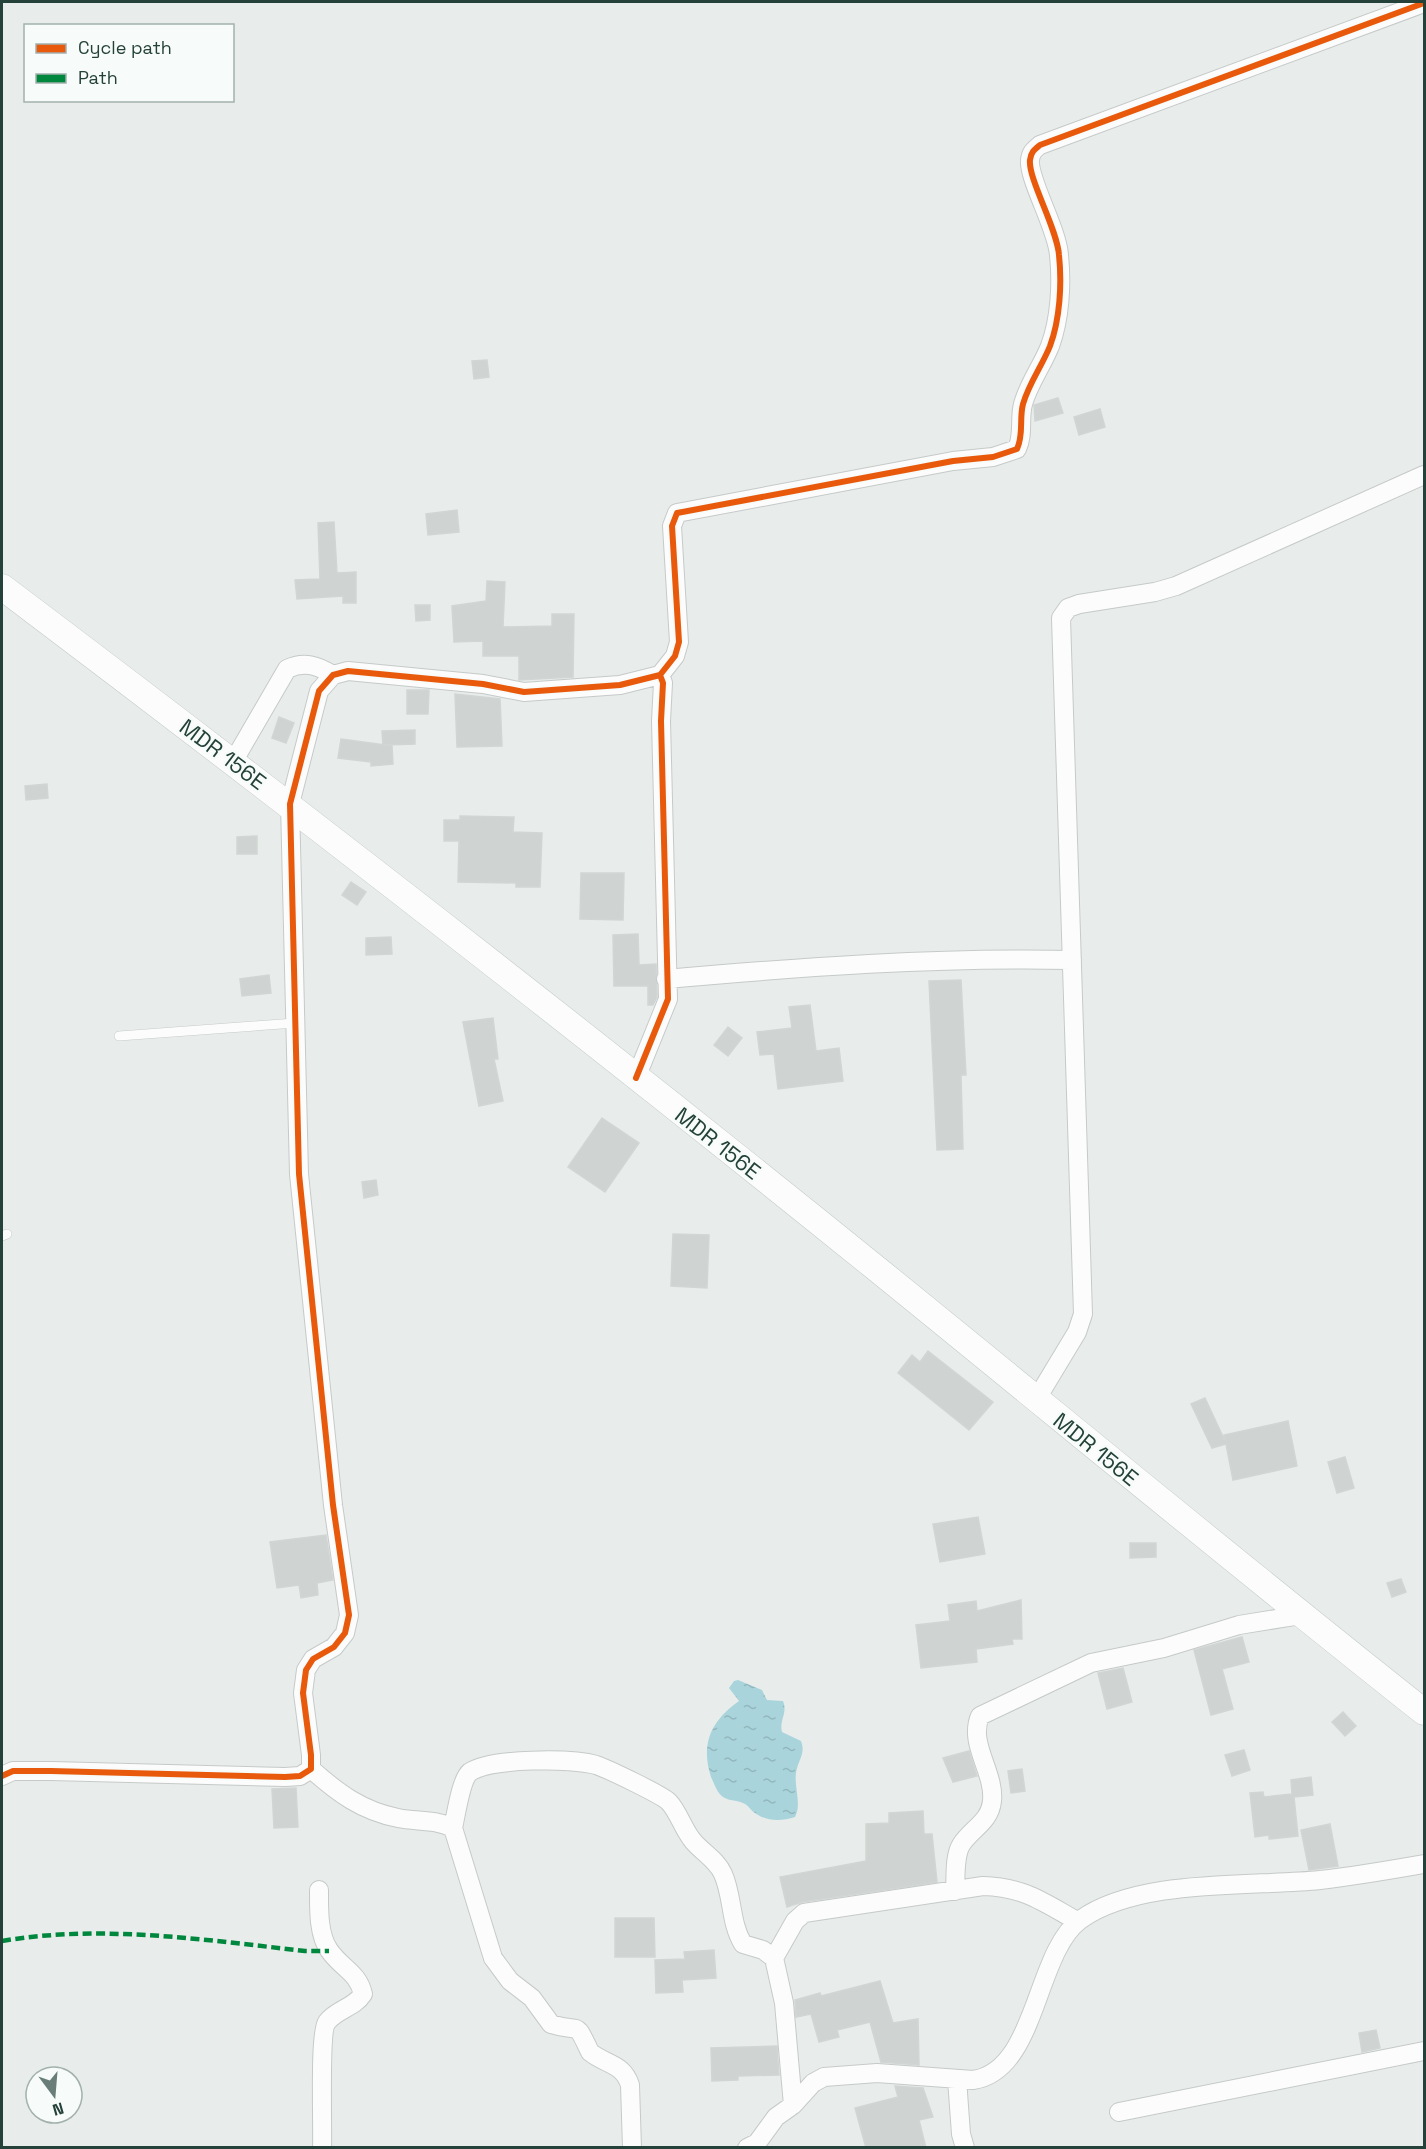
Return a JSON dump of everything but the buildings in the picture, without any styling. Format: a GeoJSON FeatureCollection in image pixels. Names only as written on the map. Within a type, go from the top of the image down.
{"type":"FeatureCollection","features":[{"type":"Feature","properties":{"kind":"main road","name":"MDR 156E"},"geometry":{"type":"LineString","coordinates":[[2,587],[290,804],[872,1265],[1301,1615],[1425,1712]]}},
{"type":"Feature","properties":{"kind":"street"},"geometry":{"type":"LineString","coordinates":[[311,1769],[312,1755],[303,1693],[306,1670],[313,1659],[334,1647],[345,1633],[349,1615],[332,1493],[298,1174],[290,804],[319,691],[333,675],[348,671],[483,684],[524,692],[620,686],[660,675],[675,656],[679,642],[672,526],[677,513],[952,461],[993,457],[1017,449],[1021,440],[1022,408],[1050,344],[1060,295],[1059,256],[1055,232],[1033,176],[1030,162],[1032,152],[1040,145],[1425,3]]}},
{"type":"Feature","properties":{"kind":"street"},"geometry":{"type":"LineString","coordinates":[[1036,1400],[1077,1332],[1083,1314],[1061,618],[1068,609],[1079,604],[1155,592],[1176,586],[1425,475]]}},
{"type":"Feature","properties":{"kind":"street"},"geometry":{"type":"LineString","coordinates":[[233,762],[286,669],[298,664],[312,664],[333,675]]}},
{"type":"Feature","properties":{"kind":"street"},"geometry":{"type":"LineString","coordinates":[[636,1078],[662,1020],[668,999],[660,721],[663,683],[660,675]]}},
{"type":"Feature","properties":{"kind":"street"},"geometry":{"type":"LineString","coordinates":[[666,979],[832,964],[1072,960]]}},
{"type":"Feature","properties":{"kind":"street"},"geometry":{"type":"LineString","coordinates":[[955,1891],[960,1847],[968,1836],[985,1821],[992,1802],[989,1776],[978,1744],[976,1725],[980,1716],[1091,1663],[1164,1648],[1239,1625],[1301,1615]]}},
{"type":"Feature","properties":{"kind":"street"},"geometry":{"type":"LineString","coordinates":[[632,2148],[630,2085],[627,2076],[620,2067],[590,2052],[585,2035],[580,2030],[551,2024],[532,1998],[501,1972],[493,1958],[453,1828],[464,1782],[469,1773],[481,1767],[513,1762],[576,1762],[596,1765],[661,1795],[670,1803],[694,1842],[722,1871],[737,1934],[743,1944],[764,1950],[774,1958],[784,2003],[793,2105]]}},
{"type":"Feature","properties":{"kind":"street"},"geometry":{"type":"LineString","coordinates":[[2,1776],[13,1772],[51,1771],[285,1777],[300,1776],[311,1769]]}},
{"type":"Feature","properties":{"kind":"street"},"geometry":{"type":"LineString","coordinates":[[311,1769],[340,1795],[360,1808],[399,1818],[441,1822],[453,1828]]}},
{"type":"Feature","properties":{"kind":"street"},"geometry":{"type":"LineString","coordinates":[[747,2148],[757,2143],[776,2117],[793,2105],[813,2083],[825,2077],[877,2073],[957,2079],[987,2078],[1001,2068],[1031,2018],[1055,1949],[1077,1922],[1097,1909],[1135,1897],[1176,1890],[1320,1880],[1425,1864]]}},
{"type":"Feature","properties":{"kind":"street"},"geometry":{"type":"LineString","coordinates":[[774,1958],[795,1921],[804,1913],[983,1886],[1008,1887],[1026,1893],[1077,1922]]}},
{"type":"Feature","properties":{"kind":"street"},"geometry":{"type":"LineString","coordinates":[[319,1890],[320,1916],[329,1951],[361,1982],[363,1994],[358,2002],[338,2013],[325,2024],[322,2043],[322,2148]]}},
{"type":"Feature","properties":{"kind":"street"},"geometry":{"type":"LineString","coordinates":[[1119,2112],[1425,2051]]}},
{"type":"Feature","properties":{"kind":"street"},"geometry":{"type":"LineString","coordinates":[[957,2079],[961,2134],[965,2148]]}},
{"type":"Feature","properties":{"kind":"lane"},"geometry":{"type":"LineString","coordinates":[[119,1036],[295,1023]]}},
{"type":"Feature","properties":{"kind":"water"},"geometry":{"type":"Polygon","coordinates":[[[738,1680],[762,1690],[767,1700],[783,1701],[785,1709],[782,1732],[801,1741],[802,1753],[796,1773],[798,1807],[795,1817],[775,1820],[764,1818],[745,1804],[723,1797],[711,1777],[708,1765],[708,1743],[715,1724],[739,1701],[729,1688],[734,1681],[738,1680]]]}},
{"type":"Feature","properties":{"kind":"marked path"},"geometry":{"type":"LineString","coordinates":[[2,1941],[39,1936],[115,1934],[192,1939],[305,1951],[329,1951]]}},
{"type":"Feature","properties":{"kind":"cycle path"},"geometry":{"type":"LineString","coordinates":[[660,675],[675,656],[679,642],[672,526],[677,513],[953,461],[993,457],[1017,449],[1023,404],[1050,346],[1056,324],[1060,289],[1057,244],[1031,168],[1030,157],[1036,148],[1424,3]]}},
{"type":"Feature","properties":{"kind":"cycle path"},"geometry":{"type":"LineString","coordinates":[[2,1776],[13,1771],[51,1771],[285,1777],[300,1776],[311,1769],[303,1693],[306,1670],[313,1659],[334,1647],[345,1633],[349,1615],[333,1505],[299,1174],[290,804],[319,691],[333,675],[348,671],[483,684],[524,692],[620,685],[660,675],[663,683],[661,721],[668,999],[636,1078]]}}]}
